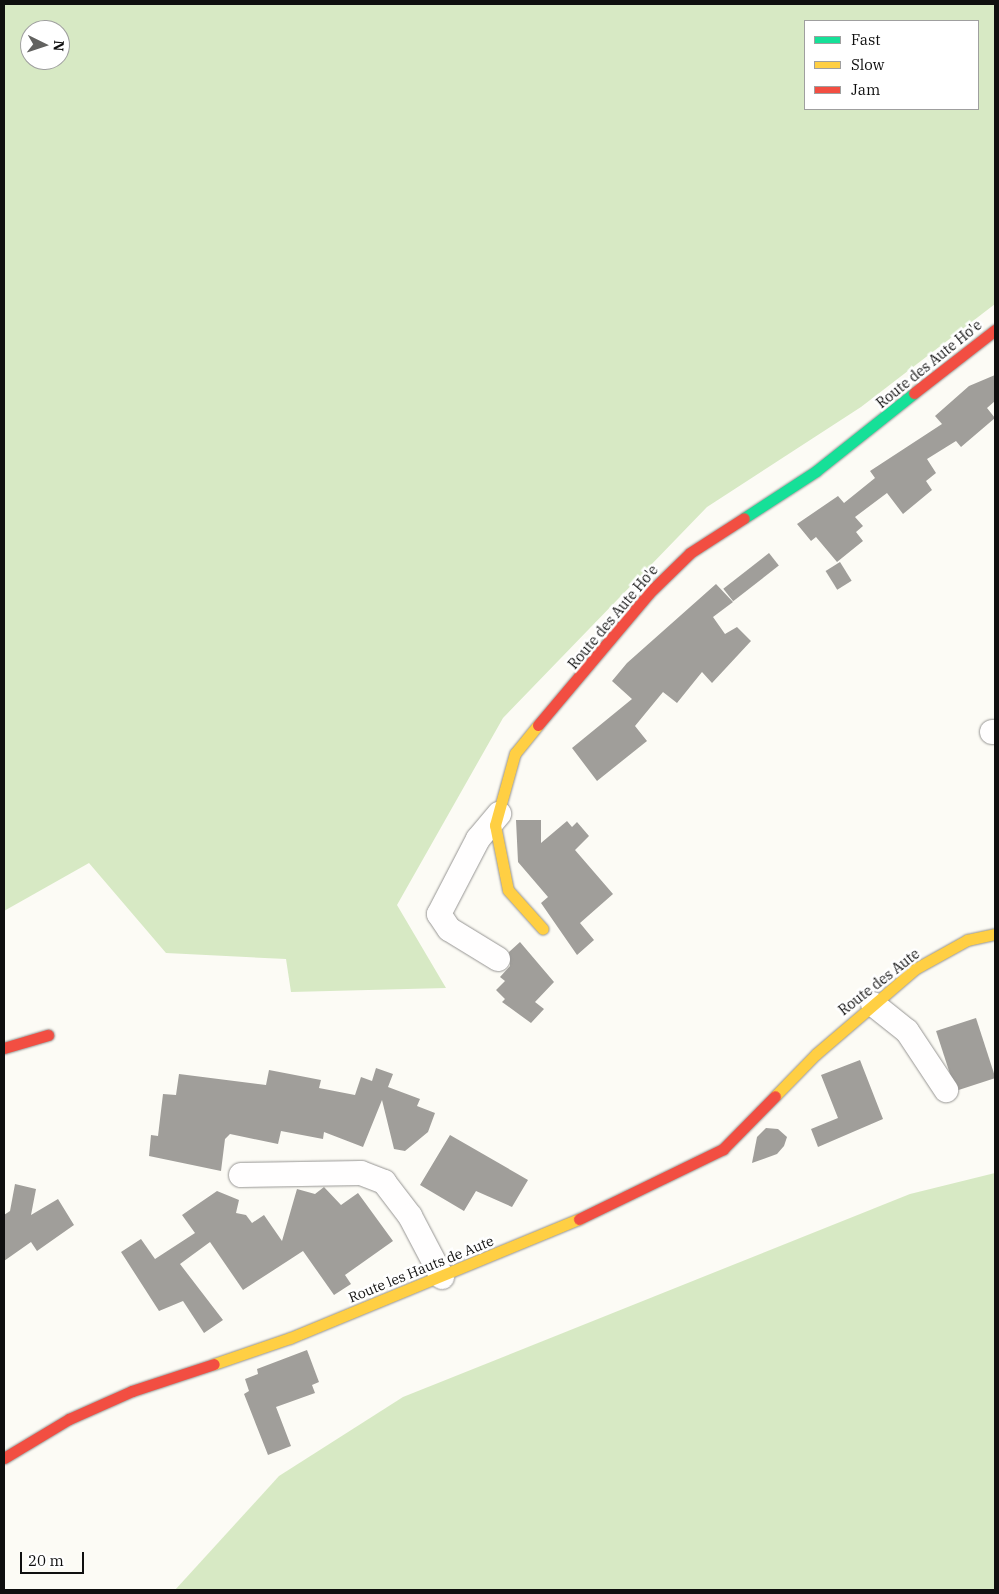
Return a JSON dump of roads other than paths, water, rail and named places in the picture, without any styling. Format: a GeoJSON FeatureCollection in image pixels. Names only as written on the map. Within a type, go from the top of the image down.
{"type":"FeatureCollection","features":[{"type":"Feature","properties":{"kind":"street","name":"Route des Aute Ho'e"},"geometry":{"type":"LineString","coordinates":[[543,929],[520,905],[501,871],[496,832],[516,752],[649,593],[690,553],[816,471],[995,330]]}},
{"type":"Feature","properties":{"kind":"street"},"geometry":{"type":"LineString","coordinates":[[498,959],[449,929],[439,914],[478,839],[499,814]]}},
{"type":"Feature","properties":{"kind":"street","name":"Route des Aute"},"geometry":{"type":"LineString","coordinates":[[816,1054],[915,969],[967,940],[994,941]]}},
{"type":"Feature","properties":{"kind":"street"},"geometry":{"type":"LineString","coordinates":[[873,1004],[907,1031],[946,1090]]}},
{"type":"Feature","properties":{"kind":"street"},"geometry":{"type":"LineString","coordinates":[[4,1048],[48,1035]]}},
{"type":"Feature","properties":{"kind":"street","name":"Route les Hauts de Aute"},"geometry":{"type":"LineString","coordinates":[[4,1458],[70,1419],[132,1391],[290,1338],[442,1277],[619,1202],[723,1149],[816,1054]]}},
{"type":"Feature","properties":{"kind":"street"},"geometry":{"type":"LineString","coordinates":[[241,1176],[361,1173],[384,1182],[410,1216],[442,1277]]}}]}
